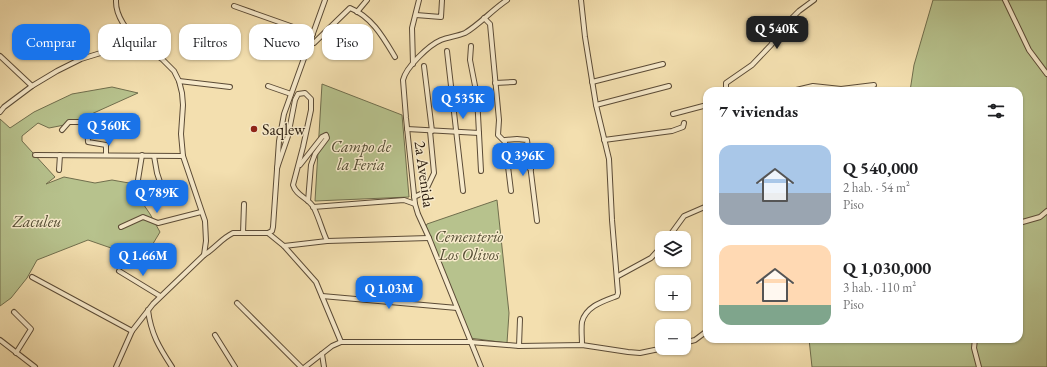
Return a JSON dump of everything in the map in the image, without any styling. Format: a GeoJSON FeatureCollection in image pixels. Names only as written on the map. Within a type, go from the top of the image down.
{"type":"FeatureCollection","features":[{"type":"Feature","properties":{"kind":"street"},"geometry":{"type":"LineString","coordinates":[[116,0],[118,12],[124,24]]}},
{"type":"Feature","properties":{"kind":"street"},"geometry":{"type":"LineString","coordinates":[[314,31],[325,0]]}},
{"type":"Feature","properties":{"kind":"street"},"geometry":{"type":"LineString","coordinates":[[357,12],[367,0]]}},
{"type":"Feature","properties":{"kind":"street"},"geometry":{"type":"LineString","coordinates":[[413,64],[412,28],[418,0]]}},
{"type":"Feature","properties":{"kind":"street"},"geometry":{"type":"LineString","coordinates":[[416,15],[441,17],[442,0]]}},
{"type":"Feature","properties":{"kind":"street","name":"2a Avenida"},"geometry":{"type":"LineString","coordinates":[[481,367],[415,204],[403,80],[404,76],[413,64],[434,44],[440,40],[466,32],[506,0]]}},
{"type":"Feature","properties":{"kind":"street"},"geometry":{"type":"LineString","coordinates":[[582,0],[585,37],[592,82],[609,159],[612,220],[618,276],[617,296],[595,305],[588,310],[585,315],[582,322],[582,345]]}},
{"type":"Feature","properties":{"kind":"street"},"geometry":{"type":"LineString","coordinates":[[726,87],[726,83],[752,65],[771,45],[784,26],[799,11],[814,0]]}},
{"type":"Feature","properties":{"kind":"street"},"geometry":{"type":"LineString","coordinates":[[1005,0],[1029,50],[1047,74]]}},
{"type":"Feature","properties":{"kind":"street"},"geometry":{"type":"LineString","coordinates":[[234,6],[285,24]]}},
{"type":"Feature","properties":{"kind":"street"},"geometry":{"type":"LineString","coordinates":[[314,43],[349,8],[371,22],[381,33],[395,57]]}},
{"type":"Feature","properties":{"kind":"street"},"geometry":{"type":"LineString","coordinates":[[484,18],[490,24],[499,120],[498,135],[505,140],[517,138],[527,140],[537,221]]}},
{"type":"Feature","properties":{"kind":"street"},"geometry":{"type":"LineString","coordinates":[[472,46],[470,60],[476,96],[481,171]]}},
{"type":"Feature","properties":{"kind":"street"},"geometry":{"type":"LineString","coordinates":[[447,51],[463,191]]}},
{"type":"Feature","properties":{"kind":"street"},"geometry":{"type":"LineString","coordinates":[[0,112],[4,107],[32,86],[57,71],[81,59],[98,54]]}},
{"type":"Feature","properties":{"kind":"street"},"geometry":{"type":"LineString","coordinates":[[0,56],[32,86]]}},
{"type":"Feature","properties":{"kind":"street"},"geometry":{"type":"LineString","coordinates":[[163,60],[174,71],[180,81],[183,105],[181,134],[183,156],[205,221],[206,240],[204,255]]}},
{"type":"Feature","properties":{"kind":"street"},"geometry":{"type":"LineString","coordinates":[[116,367],[132,332],[148,310],[160,296],[204,255],[212,250],[228,235],[233,233],[268,233],[272,231],[279,141],[284,114],[304,60]]}},
{"type":"Feature","properties":{"kind":"street"},"geometry":{"type":"LineString","coordinates":[[592,82],[663,64]]}},
{"type":"Feature","properties":{"kind":"street"},"geometry":{"type":"LineString","coordinates":[[414,197],[425,192],[434,173],[424,66]]}},
{"type":"Feature","properties":{"kind":"street"},"geometry":{"type":"LineString","coordinates":[[180,81],[230,87]]}},
{"type":"Feature","properties":{"kind":"street"},"geometry":{"type":"LineString","coordinates":[[495,83],[514,82]]}},
{"type":"Feature","properties":{"kind":"street"},"geometry":{"type":"LineString","coordinates":[[858,87],[874,85]]}},
{"type":"Feature","properties":{"kind":"street"},"geometry":{"type":"LineString","coordinates":[[268,86],[291,94]]}},
{"type":"Feature","properties":{"kind":"street"},"geometry":{"type":"LineString","coordinates":[[596,105],[669,86]]}},
{"type":"Feature","properties":{"kind":"street"},"geometry":{"type":"LineString","coordinates":[[809,87],[822,87]]}},
{"type":"Feature","properties":{"kind":"street"},"geometry":{"type":"LineString","coordinates":[[277,168],[288,136],[294,100],[296,96],[302,93],[308,95],[311,99],[312,105],[293,185],[294,189],[313,207],[327,241]]}},
{"type":"Feature","properties":{"kind":"street"},"geometry":{"type":"LineString","coordinates":[[673,114],[703,106]]}},
{"type":"Feature","properties":{"kind":"street"},"geometry":{"type":"LineString","coordinates":[[62,130],[69,122],[87,122],[88,142],[106,145],[106,155]]}},
{"type":"Feature","properties":{"kind":"street"},"geometry":{"type":"LineString","coordinates":[[604,140],[672,131],[680,129],[683,127],[684,123]]}},
{"type":"Feature","properties":{"kind":"street"},"geometry":{"type":"LineString","coordinates":[[407,129],[479,133]]}},
{"type":"Feature","properties":{"kind":"street"},"geometry":{"type":"LineString","coordinates":[[298,168],[322,137],[326,135],[327,138],[315,154],[311,164],[308,201]]}},
{"type":"Feature","properties":{"kind":"street"},"geometry":{"type":"LineString","coordinates":[[505,140],[511,191]]}},
{"type":"Feature","properties":{"kind":"street"},"geometry":{"type":"LineString","coordinates":[[506,152],[531,169]]}},
{"type":"Feature","properties":{"kind":"street"},"geometry":{"type":"LineString","coordinates":[[35,155],[183,156]]}},
{"type":"Feature","properties":{"kind":"street"},"geometry":{"type":"LineString","coordinates":[[59,170],[60,155]]}},
{"type":"Feature","properties":{"kind":"street"},"geometry":{"type":"LineString","coordinates":[[137,186],[142,155]]}},
{"type":"Feature","properties":{"kind":"street"},"geometry":{"type":"LineString","coordinates":[[154,156],[157,173],[164,194]]}},
{"type":"Feature","properties":{"kind":"street"},"geometry":{"type":"LineString","coordinates":[[313,207],[404,200],[415,204]]}},
{"type":"Feature","properties":{"kind":"street"},"geometry":{"type":"LineString","coordinates":[[243,233],[244,204]]}},
{"type":"Feature","properties":{"kind":"street"},"geometry":{"type":"LineString","coordinates":[[673,231],[684,216],[703,208]]}},
{"type":"Feature","properties":{"kind":"street"},"geometry":{"type":"LineString","coordinates":[[1023,223],[1040,217],[1047,211]]}},
{"type":"Feature","properties":{"kind":"street"},"geometry":{"type":"LineString","coordinates":[[121,226],[143,217],[158,223],[201,212]]}},
{"type":"Feature","properties":{"kind":"street"},"geometry":{"type":"LineString","coordinates":[[268,233],[284,246],[316,282],[341,342]]}},
{"type":"Feature","properties":{"kind":"street"},"geometry":{"type":"LineString","coordinates":[[284,246],[327,241],[429,238]]}},
{"type":"Feature","properties":{"kind":"street"},"geometry":{"type":"LineString","coordinates":[[618,276],[650,258],[655,253]]}},
{"type":"Feature","properties":{"kind":"street"},"geometry":{"type":"LineString","coordinates":[[119,271],[160,296]]}},
{"type":"Feature","properties":{"kind":"street"},"geometry":{"type":"LineString","coordinates":[[32,277],[132,332]]}},
{"type":"Feature","properties":{"kind":"street"},"geometry":{"type":"LineString","coordinates":[[322,296],[457,308]]}},
{"type":"Feature","properties":{"kind":"street"},"geometry":{"type":"LineString","coordinates":[[237,302],[301,367]]}},
{"type":"Feature","properties":{"kind":"street"},"geometry":{"type":"LineString","coordinates":[[148,310],[151,329],[172,367]]}},
{"type":"Feature","properties":{"kind":"street"},"geometry":{"type":"LineString","coordinates":[[14,312],[31,329],[16,353]]}},
{"type":"Feature","properties":{"kind":"street"},"geometry":{"type":"LineString","coordinates":[[519,346],[520,319]]}},
{"type":"Feature","properties":{"kind":"street"},"geometry":{"type":"LineString","coordinates":[[691,341],[703,334]]}},
{"type":"Feature","properties":{"kind":"street"},"geometry":{"type":"LineString","coordinates":[[215,335],[235,367]]}},
{"type":"Feature","properties":{"kind":"street"},"geometry":{"type":"LineString","coordinates":[[0,340],[35,367]]}},
{"type":"Feature","properties":{"kind":"street"},"geometry":{"type":"LineString","coordinates":[[305,367],[341,342],[470,342],[519,346],[582,345],[640,353],[655,350]]}},
{"type":"Feature","properties":{"kind":"street"},"geometry":{"type":"LineString","coordinates":[[975,343],[974,348],[979,367]]}},
{"type":"Feature","properties":{"kind":"street"},"geometry":{"type":"LineString","coordinates":[[322,354],[324,367]]}},
{"type":"Feature","properties":{"kind":"green space"},"geometry":{"type":"Polygon","coordinates":[[[933,0],[1047,0],[1047,367],[812,367],[809,343],[1023,343],[1023,87],[911,87],[914,65],[933,0]]]}},
{"type":"Feature","properties":{"kind":"green space","name":"Campo de la Feria"},"geometry":{"type":"Polygon","coordinates":[[[322,84],[402,115],[409,197],[315,201],[322,84]]]}},
{"type":"Feature","properties":{"kind":"green space","name":"Zaculeu"},"geometry":{"type":"Polygon","coordinates":[[[112,87],[138,93],[87,116],[85,121],[49,128],[38,123],[22,136],[22,141],[55,177],[46,184],[64,177],[95,183],[112,180],[129,183],[160,232],[151,247],[137,257],[88,240],[37,260],[27,278],[11,298],[0,306],[0,119],[10,128],[34,112],[72,94],[112,87]]]}},
{"type":"Feature","properties":{"kind":"green space","name":"Cementerio Los Olivos"},"geometry":{"type":"Polygon","coordinates":[[[497,200],[509,313],[507,343],[470,338],[426,226],[427,224],[497,200]]]}},
{"type":"Feature","properties":{"kind":"place","name":"Saqlew"},"geometry":{"type":"Point","coordinates":[254,129]}}]}
